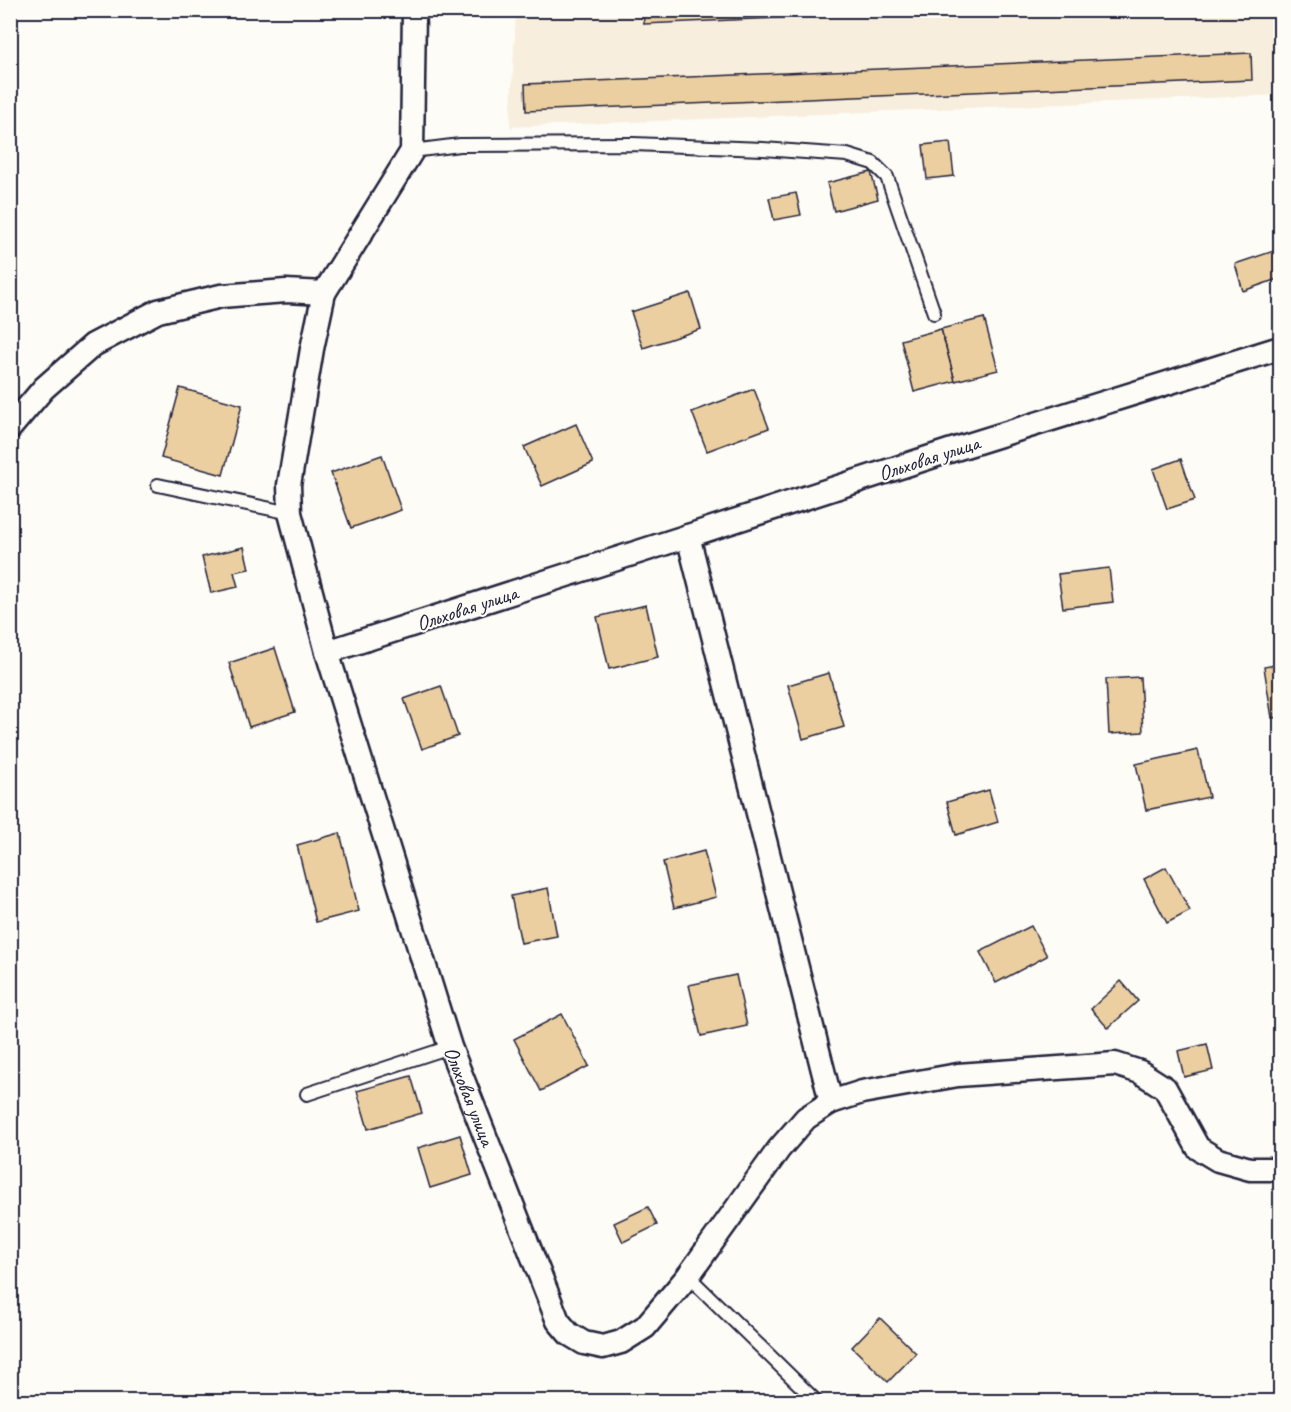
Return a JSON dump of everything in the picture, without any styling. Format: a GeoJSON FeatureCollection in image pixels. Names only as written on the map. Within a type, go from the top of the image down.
{"type":"FeatureCollection","features":[{"type":"Feature","properties":{"kind":"street"},"geometry":{"type":"LineString","coordinates":[[327,652],[290,513],[290,485],[312,349],[324,293],[412,151],[414,10]]}},
{"type":"Feature","properties":{"kind":"street"},"geometry":{"type":"LineString","coordinates":[[10,428],[44,388],[93,345],[158,310],[221,296],[286,291],[324,293]]}},
{"type":"Feature","properties":{"kind":"street","name":"Ольховая улица"},"geometry":{"type":"LineString","coordinates":[[688,1276],[645,1327],[621,1342],[603,1347],[584,1343],[569,1334],[558,1321],[450,1047],[327,652],[949,451],[1280,348]]}},
{"type":"Feature","properties":{"kind":"street"},"geometry":{"type":"LineString","coordinates":[[688,536],[831,1102]]}},
{"type":"Feature","properties":{"kind":"street"},"geometry":{"type":"LineString","coordinates":[[688,1276],[779,1149],[806,1118],[831,1102],[862,1092],[958,1075],[1115,1064],[1140,1072],[1165,1088],[1198,1148],[1218,1160],[1250,1168],[1281,1169]]}},
{"type":"Feature","properties":{"kind":"lane"},"geometry":{"type":"LineString","coordinates":[[412,151],[460,145],[633,144],[762,149],[847,156],[873,163],[887,177],[934,313]]}},
{"type":"Feature","properties":{"kind":"lane"},"geometry":{"type":"LineString","coordinates":[[158,485],[290,513]]}},
{"type":"Feature","properties":{"kind":"lane"},"geometry":{"type":"LineString","coordinates":[[307,1094],[450,1047]]}},
{"type":"Feature","properties":{"kind":"lane"},"geometry":{"type":"LineString","coordinates":[[688,1276],[817,1401]]}},
{"type":"Feature","properties":{"kind":"shaded area"},"geometry":{"type":"Polygon","coordinates":[[[516,11],[1280,11],[1280,95],[510,127],[516,11]]]}},
{"type":"Feature","properties":{"kind":"building"},"geometry":{"type":"Polygon","coordinates":[[[643,10],[935,10],[935,11],[644,24],[643,10]]]}},
{"type":"Feature","properties":{"kind":"building"},"geometry":{"type":"Polygon","coordinates":[[[1251,53],[1252,80],[526,111],[525,84],[1251,53]]]}},
{"type":"Feature","properties":{"kind":"building"},"geometry":{"type":"Polygon","coordinates":[[[950,142],[954,176],[927,179],[923,145],[950,142]]]}},
{"type":"Feature","properties":{"kind":"building"},"geometry":{"type":"Polygon","coordinates":[[[871,172],[878,199],[834,211],[827,183],[871,172]]]}},
{"type":"Feature","properties":{"kind":"building"},"geometry":{"type":"Polygon","coordinates":[[[796,193],[801,215],[774,220],[769,198],[796,193]]]}},
{"type":"Feature","properties":{"kind":"building"},"geometry":{"type":"Polygon","coordinates":[[[1280,249],[1280,278],[1243,291],[1235,264],[1280,249]]]}},
{"type":"Feature","properties":{"kind":"building"},"geometry":{"type":"Polygon","coordinates":[[[690,293],[701,329],[643,348],[631,312],[690,293]]]}},
{"type":"Feature","properties":{"kind":"building"},"geometry":{"type":"Polygon","coordinates":[[[984,318],[998,370],[955,381],[941,329],[984,318]]]}},
{"type":"Feature","properties":{"kind":"building"},"geometry":{"type":"Polygon","coordinates":[[[941,329],[955,381],[914,392],[901,340],[941,329]]]}},
{"type":"Feature","properties":{"kind":"building"},"geometry":{"type":"Polygon","coordinates":[[[180,388],[242,405],[223,475],[161,458],[180,388]]]}},
{"type":"Feature","properties":{"kind":"building"},"geometry":{"type":"Polygon","coordinates":[[[754,389],[769,428],[707,451],[692,412],[754,389]]]}},
{"type":"Feature","properties":{"kind":"building"},"geometry":{"type":"Polygon","coordinates":[[[576,424],[593,463],[542,486],[524,447],[576,424]]]}},
{"type":"Feature","properties":{"kind":"building"},"geometry":{"type":"Polygon","coordinates":[[[382,455],[401,510],[351,528],[331,473],[382,455]]]}},
{"type":"Feature","properties":{"kind":"building"},"geometry":{"type":"Polygon","coordinates":[[[1181,459],[1195,500],[1167,509],[1153,469],[1181,459]]]}},
{"type":"Feature","properties":{"kind":"building"},"geometry":{"type":"Polygon","coordinates":[[[244,547],[249,569],[234,572],[238,587],[211,593],[202,557],[244,547]]]}},
{"type":"Feature","properties":{"kind":"building"},"geometry":{"type":"Polygon","coordinates":[[[1109,568],[1113,602],[1063,608],[1058,574],[1109,568]]]}},
{"type":"Feature","properties":{"kind":"building"},"geometry":{"type":"Polygon","coordinates":[[[646,605],[658,657],[609,669],[597,617],[646,605]]]}},
{"type":"Feature","properties":{"kind":"building"},"geometry":{"type":"Polygon","coordinates":[[[275,648],[295,712],[249,727],[229,663],[275,648]]]}},
{"type":"Feature","properties":{"kind":"building"},"geometry":{"type":"Polygon","coordinates":[[[1280,664],[1280,717],[1272,718],[1264,667],[1280,664]]]}},
{"type":"Feature","properties":{"kind":"building"},"geometry":{"type":"Polygon","coordinates":[[[829,673],[844,727],[803,739],[788,685],[829,673]]]}},
{"type":"Feature","properties":{"kind":"building"},"geometry":{"type":"Polygon","coordinates":[[[1140,677],[1143,732],[1109,734],[1106,679],[1140,677]]]}},
{"type":"Feature","properties":{"kind":"building"},"geometry":{"type":"Polygon","coordinates":[[[441,686],[458,736],[422,749],[404,699],[441,686]]]}},
{"type":"Feature","properties":{"kind":"building"},"geometry":{"type":"Polygon","coordinates":[[[1198,750],[1209,797],[1146,810],[1136,764],[1198,750]]]}},
{"type":"Feature","properties":{"kind":"building"},"geometry":{"type":"Polygon","coordinates":[[[989,790],[998,822],[956,835],[947,802],[989,790]]]}},
{"type":"Feature","properties":{"kind":"building"},"geometry":{"type":"Polygon","coordinates":[[[340,833],[359,911],[316,922],[297,845],[340,833]]]}},
{"type":"Feature","properties":{"kind":"building"},"geometry":{"type":"Polygon","coordinates":[[[704,851],[716,897],[674,908],[663,862],[704,851]]]}},
{"type":"Feature","properties":{"kind":"building"},"geometry":{"type":"Polygon","coordinates":[[[1166,867],[1190,911],[1167,923],[1144,879],[1166,867]]]}},
{"type":"Feature","properties":{"kind":"building"},"geometry":{"type":"Polygon","coordinates":[[[548,888],[557,936],[521,943],[511,896],[548,888]]]}},
{"type":"Feature","properties":{"kind":"building"},"geometry":{"type":"Polygon","coordinates":[[[1031,926],[1047,956],[996,983],[980,952],[1031,926]]]}},
{"type":"Feature","properties":{"kind":"building"},"geometry":{"type":"Polygon","coordinates":[[[736,975],[747,1026],[701,1036],[689,985],[736,975]]]}},
{"type":"Feature","properties":{"kind":"building"},"geometry":{"type":"Polygon","coordinates":[[[1121,981],[1138,1001],[1108,1028],[1091,1009],[1121,981]]]}},
{"type":"Feature","properties":{"kind":"building"},"geometry":{"type":"Polygon","coordinates":[[[562,1014],[589,1066],[541,1091],[514,1039],[562,1014]]]}},
{"type":"Feature","properties":{"kind":"building"},"geometry":{"type":"Polygon","coordinates":[[[1207,1044],[1213,1070],[1184,1077],[1178,1051],[1207,1044]]]}},
{"type":"Feature","properties":{"kind":"building"},"geometry":{"type":"Polygon","coordinates":[[[411,1076],[422,1113],[368,1129],[357,1091],[411,1076]]]}},
{"type":"Feature","properties":{"kind":"building"},"geometry":{"type":"Polygon","coordinates":[[[460,1135],[472,1175],[430,1188],[418,1148],[460,1135]]]}},
{"type":"Feature","properties":{"kind":"building"},"geometry":{"type":"Polygon","coordinates":[[[648,1207],[657,1225],[623,1242],[614,1223],[648,1207]]]}},
{"type":"Feature","properties":{"kind":"building"},"geometry":{"type":"Polygon","coordinates":[[[880,1318],[916,1353],[888,1382],[852,1347],[880,1318]]]}}]}
